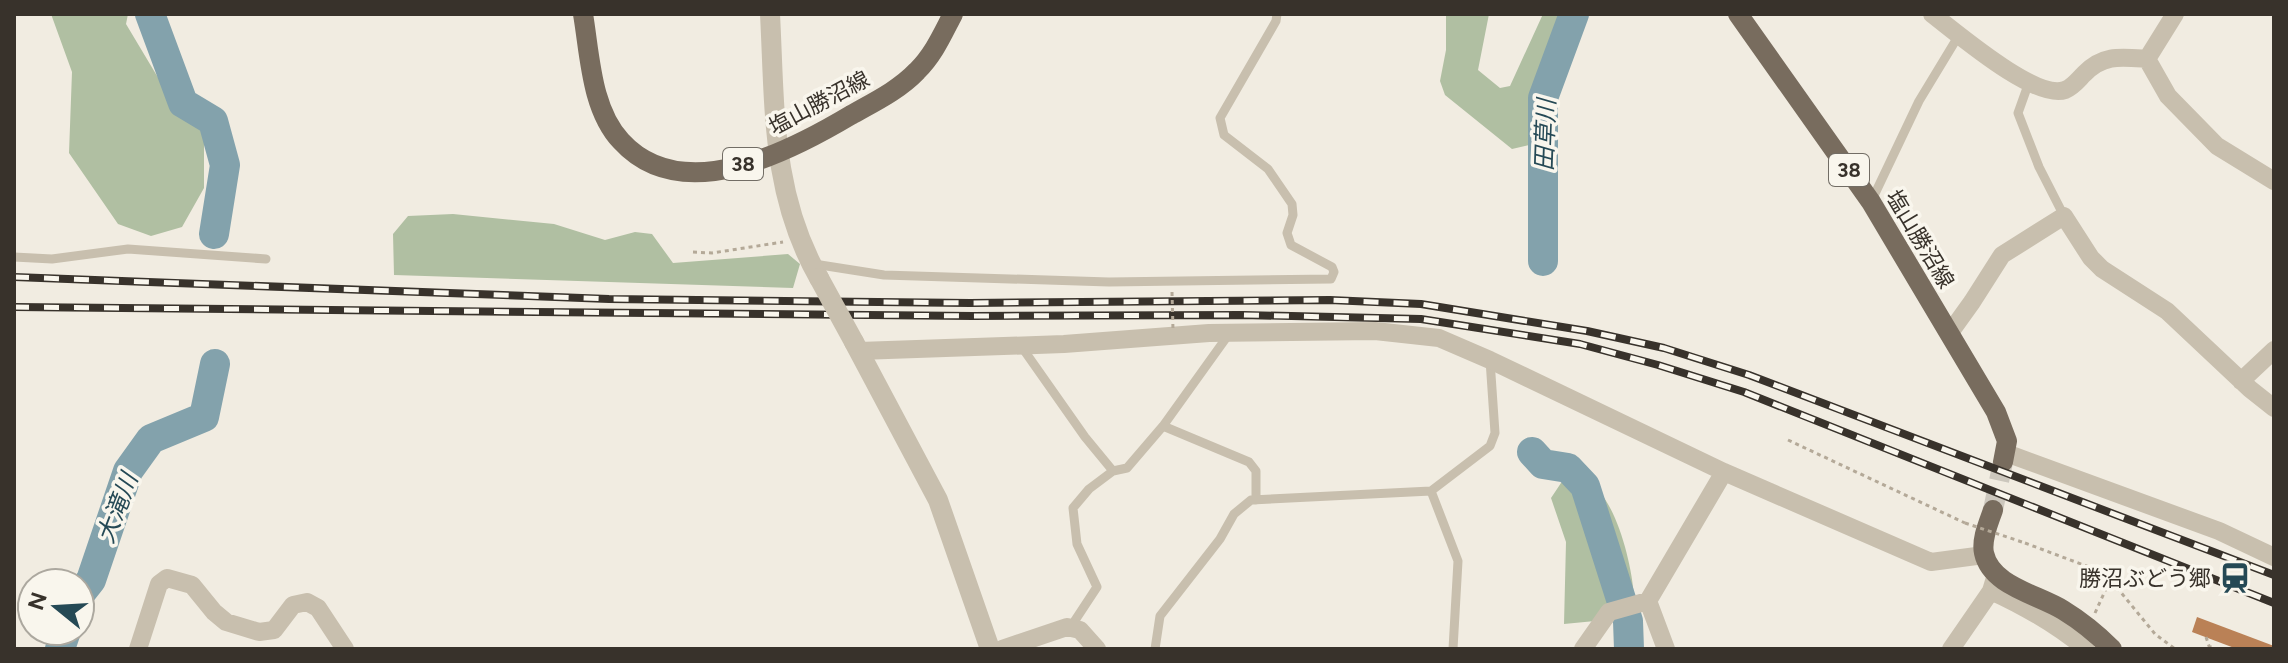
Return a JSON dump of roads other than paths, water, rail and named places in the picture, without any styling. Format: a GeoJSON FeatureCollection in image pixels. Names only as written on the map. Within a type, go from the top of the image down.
{"type":"FeatureCollection","features":[{"type":"Feature","properties":{"kind":"main road","name":"塩山勝沼線"},"geometry":{"type":"LineString","coordinates":[[583,14],[594,84],[606,121],[636,155],[668,169],[697,173],[717,171],[778,154],[871,104],[915,74],[933,54],[953,14]]}},
{"type":"Feature","properties":{"kind":"main road","name":"塩山勝沼線"},"geometry":{"type":"LineString","coordinates":[[1739,14],[1871,202],[2002,424],[2007,441],[2004,457]]}},
{"type":"Feature","properties":{"kind":"main road"},"geometry":{"type":"LineString","coordinates":[[1993,510],[1983,543],[1993,583],[2060,608],[2090,628],[2112,649]]}},
{"type":"Feature","properties":{"kind":"street"},"geometry":{"type":"LineString","coordinates":[[770,14],[778,154],[784,192],[798,239],[938,500],[990,649]]}},
{"type":"Feature","properties":{"kind":"street"},"geometry":{"type":"LineString","coordinates":[[1932,14],[2028,85],[2062,92],[2095,63],[2112,56],[2147,59]]}},
{"type":"Feature","properties":{"kind":"street"},"geometry":{"type":"LineString","coordinates":[[2147,59],[2175,14]]}},
{"type":"Feature","properties":{"kind":"street"},"geometry":{"type":"LineString","coordinates":[[2147,59],[2168,96],[2217,146],[2274,181]]}},
{"type":"Feature","properties":{"kind":"street"},"geometry":{"type":"LineString","coordinates":[[1949,334],[2002,255],[2064,216],[2091,258],[2102,269],[2167,311],[2274,408]]}},
{"type":"Feature","properties":{"kind":"street"},"geometry":{"type":"LineString","coordinates":[[856,346],[1021,346],[1209,333],[1375,331],[1439,338],[1724,472],[1931,562],[1984,555]]}},
{"type":"Feature","properties":{"kind":"street"},"geometry":{"type":"LineString","coordinates":[[2241,381],[2274,350]]}},
{"type":"Feature","properties":{"kind":"street"},"geometry":{"type":"LineString","coordinates":[[2004,457],[2219,531],[2274,557]]}},
{"type":"Feature","properties":{"kind":"street"},"geometry":{"type":"LineString","coordinates":[[1583,649],[1609,612],[1647,601],[1724,472]]}},
{"type":"Feature","properties":{"kind":"street"},"geometry":{"type":"LineString","coordinates":[[138,649],[159,584],[167,578],[192,585],[226,622],[259,632],[274,630],[293,605],[307,602],[318,608],[345,649]]}},
{"type":"Feature","properties":{"kind":"street"},"geometry":{"type":"LineString","coordinates":[[1951,649],[1993,583],[2086,649]]}},
{"type":"Feature","properties":{"kind":"street"},"geometry":{"type":"LineString","coordinates":[[1647,601],[1666,649]]}},
{"type":"Feature","properties":{"kind":"street"},"geometry":{"type":"LineString","coordinates":[[1002,649],[1070,628],[1080,630],[1097,649]]}},
{"type":"Feature","properties":{"kind":"lane"},"geometry":{"type":"LineString","coordinates":[[815,271],[1109,282],[1331,279],[1334,272],[1332,267],[1291,245],[1287,233],[1293,215],[1292,204],[1268,169],[1224,135],[1220,118],[1276,21],[1277,14]]}},
{"type":"Feature","properties":{"kind":"lane"},"geometry":{"type":"LineString","coordinates":[[1871,202],[1919,101],[1959,35]]}},
{"type":"Feature","properties":{"kind":"lane"},"geometry":{"type":"LineString","coordinates":[[2028,85],[2018,113],[2039,167],[2064,216]]}},
{"type":"Feature","properties":{"kind":"lane"},"geometry":{"type":"LineString","coordinates":[[14,257],[52,259],[128,249],[266,259]]}},
{"type":"Feature","properties":{"kind":"lane"},"geometry":{"type":"LineString","coordinates":[[1070,628],[1097,587],[1077,544],[1073,508],[1089,489],[1113,471],[1127,468],[1163,426],[1229,334]]}},
{"type":"Feature","properties":{"kind":"lane"},"geometry":{"type":"LineString","coordinates":[[1021,346],[1113,471]]}},
{"type":"Feature","properties":{"kind":"lane"},"geometry":{"type":"LineString","coordinates":[[1155,649],[1160,616],[1220,539],[1234,514],[1251,500],[1431,491],[1490,446],[1495,433],[1490,360]]}},
{"type":"Feature","properties":{"kind":"lane"},"geometry":{"type":"LineString","coordinates":[[1163,426],[1249,462],[1256,471],[1256,500]]}},
{"type":"Feature","properties":{"kind":"lane"},"geometry":{"type":"LineString","coordinates":[[1431,491],[1458,561],[1453,649]]}},
{"type":"Feature","properties":{"kind":"waterway","name":"大滝川"},"geometry":{"type":"LineString","coordinates":[[150,14],[183,103],[213,121],[225,165],[214,234]]}},
{"type":"Feature","properties":{"kind":"waterway","name":"田草川"},"geometry":{"type":"LineString","coordinates":[[1543,261],[1543,98],[1574,14]]}},
{"type":"Feature","properties":{"kind":"waterway","name":"大滝川"},"geometry":{"type":"LineString","coordinates":[[95,567],[128,471],[151,439],[204,417],[215,364]]}},
{"type":"Feature","properties":{"kind":"waterway","name":"田草川"},"geometry":{"type":"LineString","coordinates":[[1532,452],[1543,464],[1568,468],[1585,486],[1628,621],[1629,649]]}},
{"type":"Feature","properties":{"kind":"tunnel"},"geometry":{"type":"LineString","coordinates":[[1993,510],[2003,462]]}},
{"type":"Feature","properties":{"kind":"railway"},"geometry":{"type":"LineString","coordinates":[[14,277],[609,299],[970,303],[1330,300],[1421,304],[1587,331],[1664,348],[1749,375],[2274,575]]}},
{"type":"Feature","properties":{"kind":"railway"},"geometry":{"type":"LineString","coordinates":[[14,307],[973,316],[1243,315],[1421,319],[1580,344],[1744,392],[2274,603]]}},
{"type":"Feature","properties":{"kind":"place","name":"勝沼ぶどう郷"},"geometry":{"type":"Point","coordinates":[2235,578]}}]}
